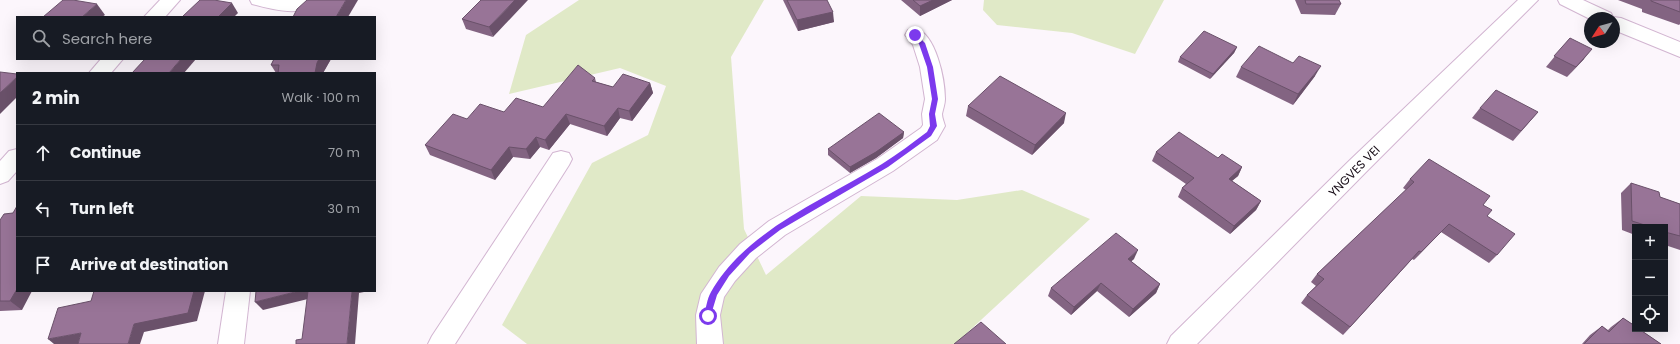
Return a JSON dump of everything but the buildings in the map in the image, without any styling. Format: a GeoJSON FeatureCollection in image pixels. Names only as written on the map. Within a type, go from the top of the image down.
{"type":"FeatureCollection","features":[{"type":"Feature","properties":{"kind":"street"},"geometry":{"type":"LineString","coordinates":[[155,16],[171,0]]}},
{"type":"Feature","properties":{"kind":"street"},"geometry":{"type":"LineString","coordinates":[[259,0],[287,6],[296,5],[309,0]]}},
{"type":"Feature","properties":{"kind":"street","name":"YNGVES VEI"},"geometry":{"type":"LineString","coordinates":[[1180,344],[1358,166],[1529,0]]}},
{"type":"Feature","properties":{"kind":"street"},"geometry":{"type":"LineString","coordinates":[[1567,0],[1592,12]]}},
{"type":"Feature","properties":{"kind":"street"},"geometry":{"type":"LineString","coordinates":[[1620,25],[1680,50]]}},
{"type":"Feature","properties":{"kind":"street"},"geometry":{"type":"LineString","coordinates":[[710,344],[708,316],[713,294],[727,274],[748,251],[778,228],[886,165],[929,134],[934,126],[932,114],[935,99],[930,67],[922,43],[915,35]]}},
{"type":"Feature","properties":{"kind":"street"},"geometry":{"type":"LineString","coordinates":[[100,72],[112,60]]}},
{"type":"Feature","properties":{"kind":"street"},"geometry":{"type":"LineString","coordinates":[[441,344],[561,159]]}},
{"type":"Feature","properties":{"kind":"street"},"geometry":{"type":"LineString","coordinates":[[231,344],[238,292]]}},
{"type":"Feature","properties":{"kind":"green space"},"geometry":{"type":"Polygon","coordinates":[[[579,0],[764,0],[731,57],[744,229],[766,275],[861,196],[957,200],[1022,190],[1090,219],[955,344],[527,344],[502,325],[592,163],[648,135],[666,86],[620,68],[509,94],[526,35],[579,0]]]}},
{"type":"Feature","properties":{"kind":"green space"},"geometry":{"type":"Polygon","coordinates":[[[984,0],[1164,0],[1135,54],[1072,33],[997,25],[983,10],[984,0]]]}},
{"type":"Feature","properties":{"kind":"route"},"geometry":{"type":"LineString","coordinates":[[708,316],[713,294],[727,274],[748,251],[778,228],[886,165],[929,134],[934,126],[932,114],[935,99],[930,67],[922,43],[915,35]]}}]}
